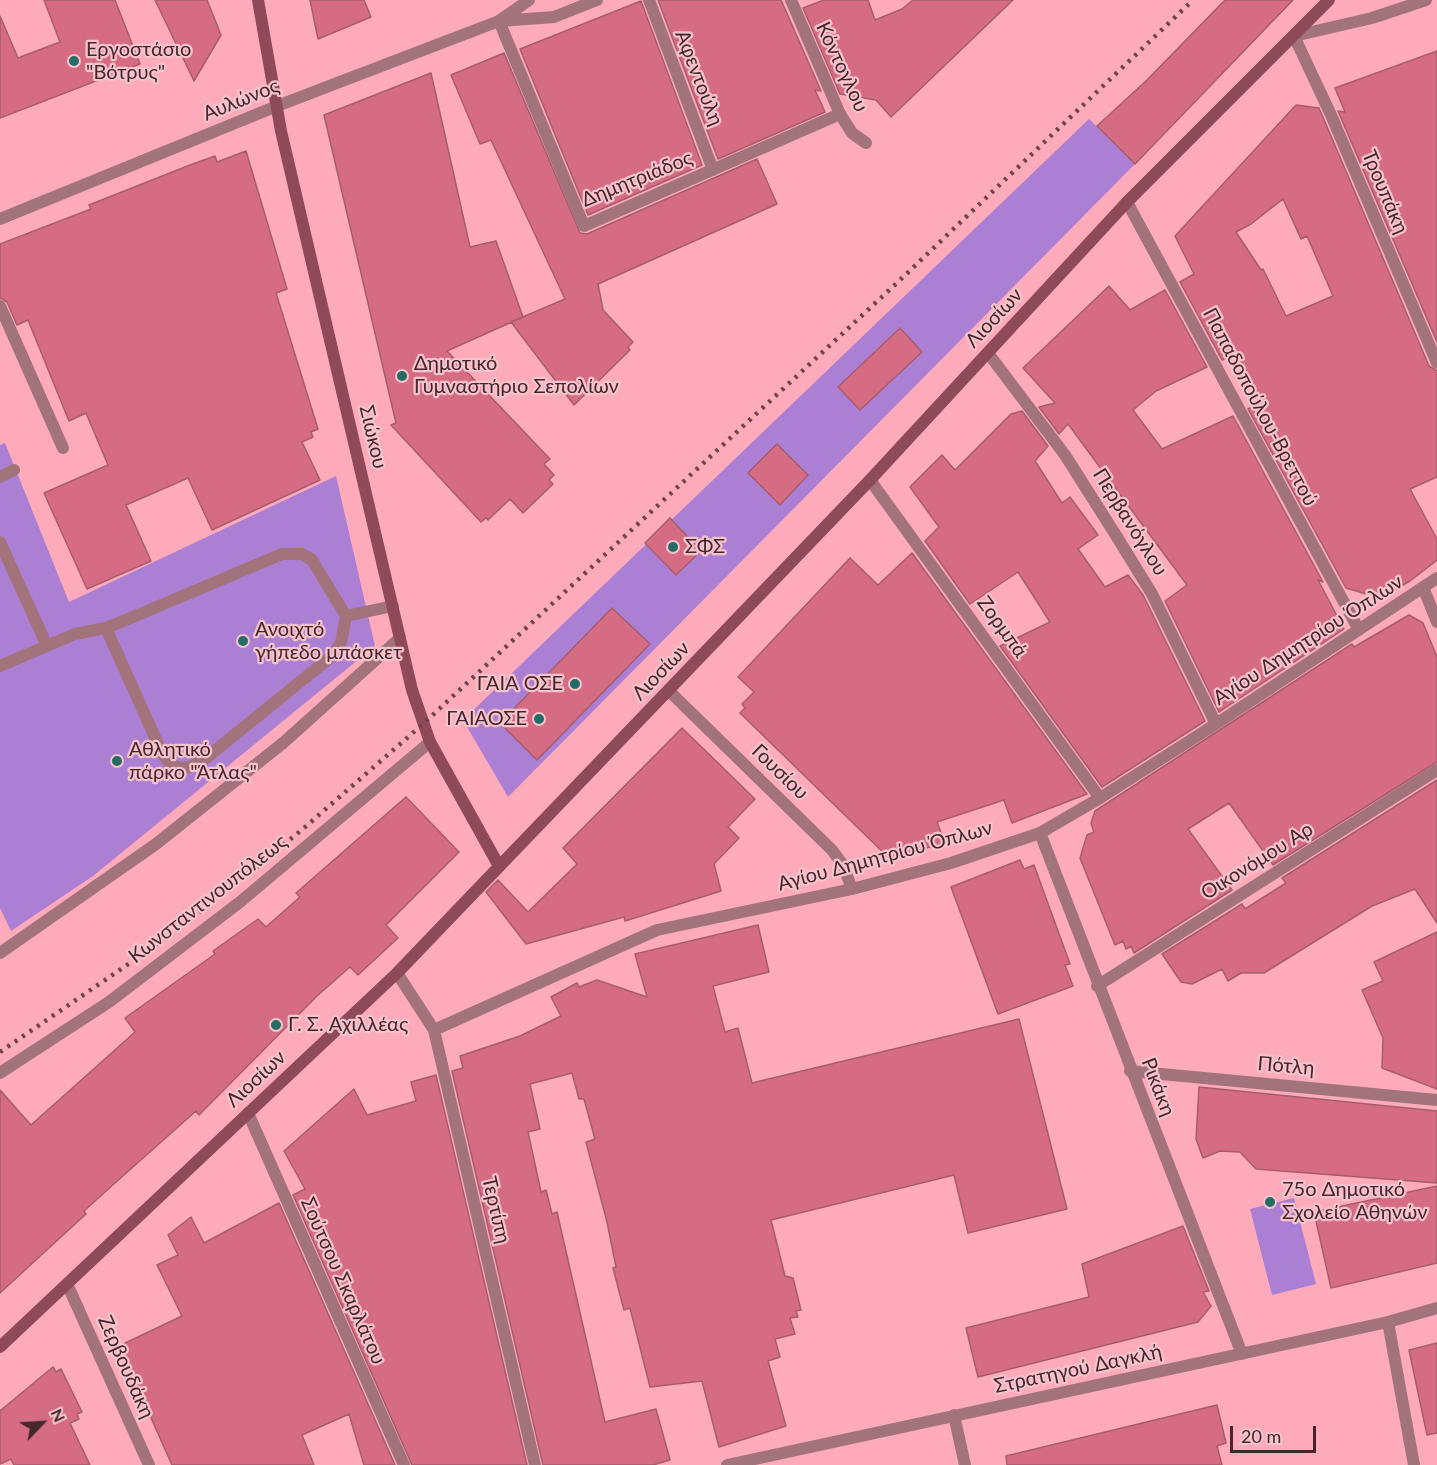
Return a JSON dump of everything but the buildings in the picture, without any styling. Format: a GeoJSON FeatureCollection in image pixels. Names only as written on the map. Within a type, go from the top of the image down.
{"type":"FeatureCollection","features":[{"type":"Feature","properties":{"kind":"main road","name":"Σιώκου"},"geometry":{"type":"LineString","coordinates":[[258,0],[277,106],[417,708],[430,742],[499,866]]}},
{"type":"Feature","properties":{"kind":"main road","name":"Λιοσίων"},"geometry":{"type":"LineString","coordinates":[[0,1347],[68,1286],[398,973],[870,480],[1127,202],[1329,0]]}},
{"type":"Feature","properties":{"kind":"street","name":"Αυλώνος"},"geometry":{"type":"LineString","coordinates":[[0,219],[277,106],[499,21],[529,0]]}},
{"type":"Feature","properties":{"kind":"street","name":"Αυλώνος"},"geometry":{"type":"LineString","coordinates":[[499,21],[554,17],[597,0]]}},
{"type":"Feature","properties":{"kind":"street","name":"Αφεντούλη"},"geometry":{"type":"LineString","coordinates":[[649,0],[713,170]]}},
{"type":"Feature","properties":{"kind":"street","name":"Κόντογλου"},"geometry":{"type":"LineString","coordinates":[[791,0],[840,114],[852,133],[866,143]]}},
{"type":"Feature","properties":{"kind":"street"},"geometry":{"type":"LineString","coordinates":[[1294,36],[1372,18],[1426,0]]}},
{"type":"Feature","properties":{"kind":"street","name":"Δημητριάδος"},"geometry":{"type":"LineString","coordinates":[[499,21],[584,226],[840,114]]}},
{"type":"Feature","properties":{"kind":"street","name":"Τρουπάκη"},"geometry":{"type":"LineString","coordinates":[[1294,36],[1331,115],[1437,363]]}},
{"type":"Feature","properties":{"kind":"street","name":"Παπαδοπούλου-Βρεττού"},"geometry":{"type":"LineString","coordinates":[[1127,202],[1359,630]]}},
{"type":"Feature","properties":{"kind":"street"},"geometry":{"type":"LineString","coordinates":[[0,306],[63,448]]}},
{"type":"Feature","properties":{"kind":"street","name":"Περβανόγλου"},"geometry":{"type":"LineString","coordinates":[[988,353],[1065,455],[1117,537],[1152,594],[1216,724]]}},
{"type":"Feature","properties":{"kind":"street"},"geometry":{"type":"LineString","coordinates":[[0,477],[14,470]]}},
{"type":"Feature","properties":{"kind":"street","name":"Ζορμπά"},"geometry":{"type":"LineString","coordinates":[[870,480],[1100,798]]}},
{"type":"Feature","properties":{"kind":"street"},"geometry":{"type":"LineString","coordinates":[[0,542],[47,646]]}},
{"type":"Feature","properties":{"kind":"street"},"geometry":{"type":"LineString","coordinates":[[0,666],[75,634],[106,628],[282,554],[302,554],[312,560],[346,616],[341,643],[332,656],[206,758],[190,767],[180,768],[170,764],[162,753],[106,628]]}},
{"type":"Feature","properties":{"kind":"street","name":"Αγίου Δημητρίου Όπλων"},"geometry":{"type":"LineString","coordinates":[[434,1030],[657,930],[852,889],[951,863],[1040,833],[1100,798],[1216,724],[1437,578]]}},
{"type":"Feature","properties":{"kind":"street"},"geometry":{"type":"LineString","coordinates":[[1423,588],[1437,622]]}},
{"type":"Feature","properties":{"kind":"street"},"geometry":{"type":"LineString","coordinates":[[346,616],[393,606]]}},
{"type":"Feature","properties":{"kind":"street"},"geometry":{"type":"LineString","coordinates":[[0,953],[156,844],[282,743],[400,638]]}},
{"type":"Feature","properties":{"kind":"street","name":"Γουσίου"},"geometry":{"type":"LineString","coordinates":[[669,691],[832,850],[843,865],[852,889]]}},
{"type":"Feature","properties":{"kind":"street","name":"Κωνσταντινουπόλεως"},"geometry":{"type":"LineString","coordinates":[[0,1073],[109,1002],[231,909],[430,742]]}},
{"type":"Feature","properties":{"kind":"street","name":"Οικονόμου Αρ"},"geometry":{"type":"LineString","coordinates":[[1097,986],[1437,770]]}},
{"type":"Feature","properties":{"kind":"street","name":"Ρικάκη"},"geometry":{"type":"LineString","coordinates":[[1040,833],[1097,986],[1242,1354]]}},
{"type":"Feature","properties":{"kind":"street","name":"Τερτίπη"},"geometry":{"type":"LineString","coordinates":[[398,973],[434,1030],[534,1465]]}},
{"type":"Feature","properties":{"kind":"street","name":"Πότλη"},"geometry":{"type":"LineString","coordinates":[[1130,1071],[1437,1100]]}},
{"type":"Feature","properties":{"kind":"street","name":"Σούτσου Σκαρλάτου"},"geometry":{"type":"LineString","coordinates":[[248,1113],[404,1465]]}},
{"type":"Feature","properties":{"kind":"street","name":"Ζερβουδάκη"},"geometry":{"type":"LineString","coordinates":[[68,1286],[149,1465]]}},
{"type":"Feature","properties":{"kind":"street","name":"Στρατηγού Δαγκλή"},"geometry":{"type":"LineString","coordinates":[[727,1465],[1388,1322],[1437,1308]]}},
{"type":"Feature","properties":{"kind":"street"},"geometry":{"type":"LineString","coordinates":[[1388,1322],[1414,1465]]}},
{"type":"Feature","properties":{"kind":"street"},"geometry":{"type":"LineString","coordinates":[[954,1415],[965,1465]]}},
{"type":"Feature","properties":{"kind":"shaded area"},"geometry":{"type":"Polygon","coordinates":[[[1089,119],[1135,164],[508,797],[463,720],[1089,119]]]}},
{"type":"Feature","properties":{"kind":"shaded area","name":"Αθλητικό πάρκο \"Άτλας\""},"geometry":{"type":"Polygon","coordinates":[[[5,443],[69,602],[336,476],[375,646],[93,876],[11,931],[0,908],[0,445],[5,443]]]}},
{"type":"Feature","properties":{"kind":"shaded area"},"geometry":{"type":"Polygon","coordinates":[[[1294,1198],[1316,1284],[1272,1295],[1250,1209],[1294,1198]]]}},
{"type":"Feature","properties":{"kind":"railway"},"geometry":{"type":"LineString","coordinates":[[0,1052],[143,954],[226,892],[304,828],[423,724],[899,281],[1193,0]]}},
{"type":"Feature","properties":{"kind":"place","name":"Εργοστάσιο \"Βότρυς\""},"geometry":{"type":"Point","coordinates":[74,61]}},
{"type":"Feature","properties":{"kind":"place","name":"Δημοτικό Γυμναστήριο Σεπολίων"},"geometry":{"type":"Point","coordinates":[402,376]}},
{"type":"Feature","properties":{"kind":"place","name":"ΣΦΣ"},"geometry":{"type":"Point","coordinates":[673,547]}},
{"type":"Feature","properties":{"kind":"place","name":"Ανοιχτό γήπεδο μπάσκετ"},"geometry":{"type":"Point","coordinates":[243,641]}},
{"type":"Feature","properties":{"kind":"place","name":"ΓΑΙΑ ΟΣΕ"},"geometry":{"type":"Point","coordinates":[575,684]}},
{"type":"Feature","properties":{"kind":"place","name":"ΓΑΙΑΟΣΕ"},"geometry":{"type":"Point","coordinates":[539,719]}},
{"type":"Feature","properties":{"kind":"place","name":"Αθλητικό πάρκο \"Άτλας\""},"geometry":{"type":"Point","coordinates":[117,761]}},
{"type":"Feature","properties":{"kind":"place","name":"Γ. Σ. Αχιλλέας"},"geometry":{"type":"Point","coordinates":[276,1025]}},
{"type":"Feature","properties":{"kind":"place","name":"75ο Δημοτικό Σχολείο Αθηνών"},"geometry":{"type":"Point","coordinates":[1270,1202]}}]}
